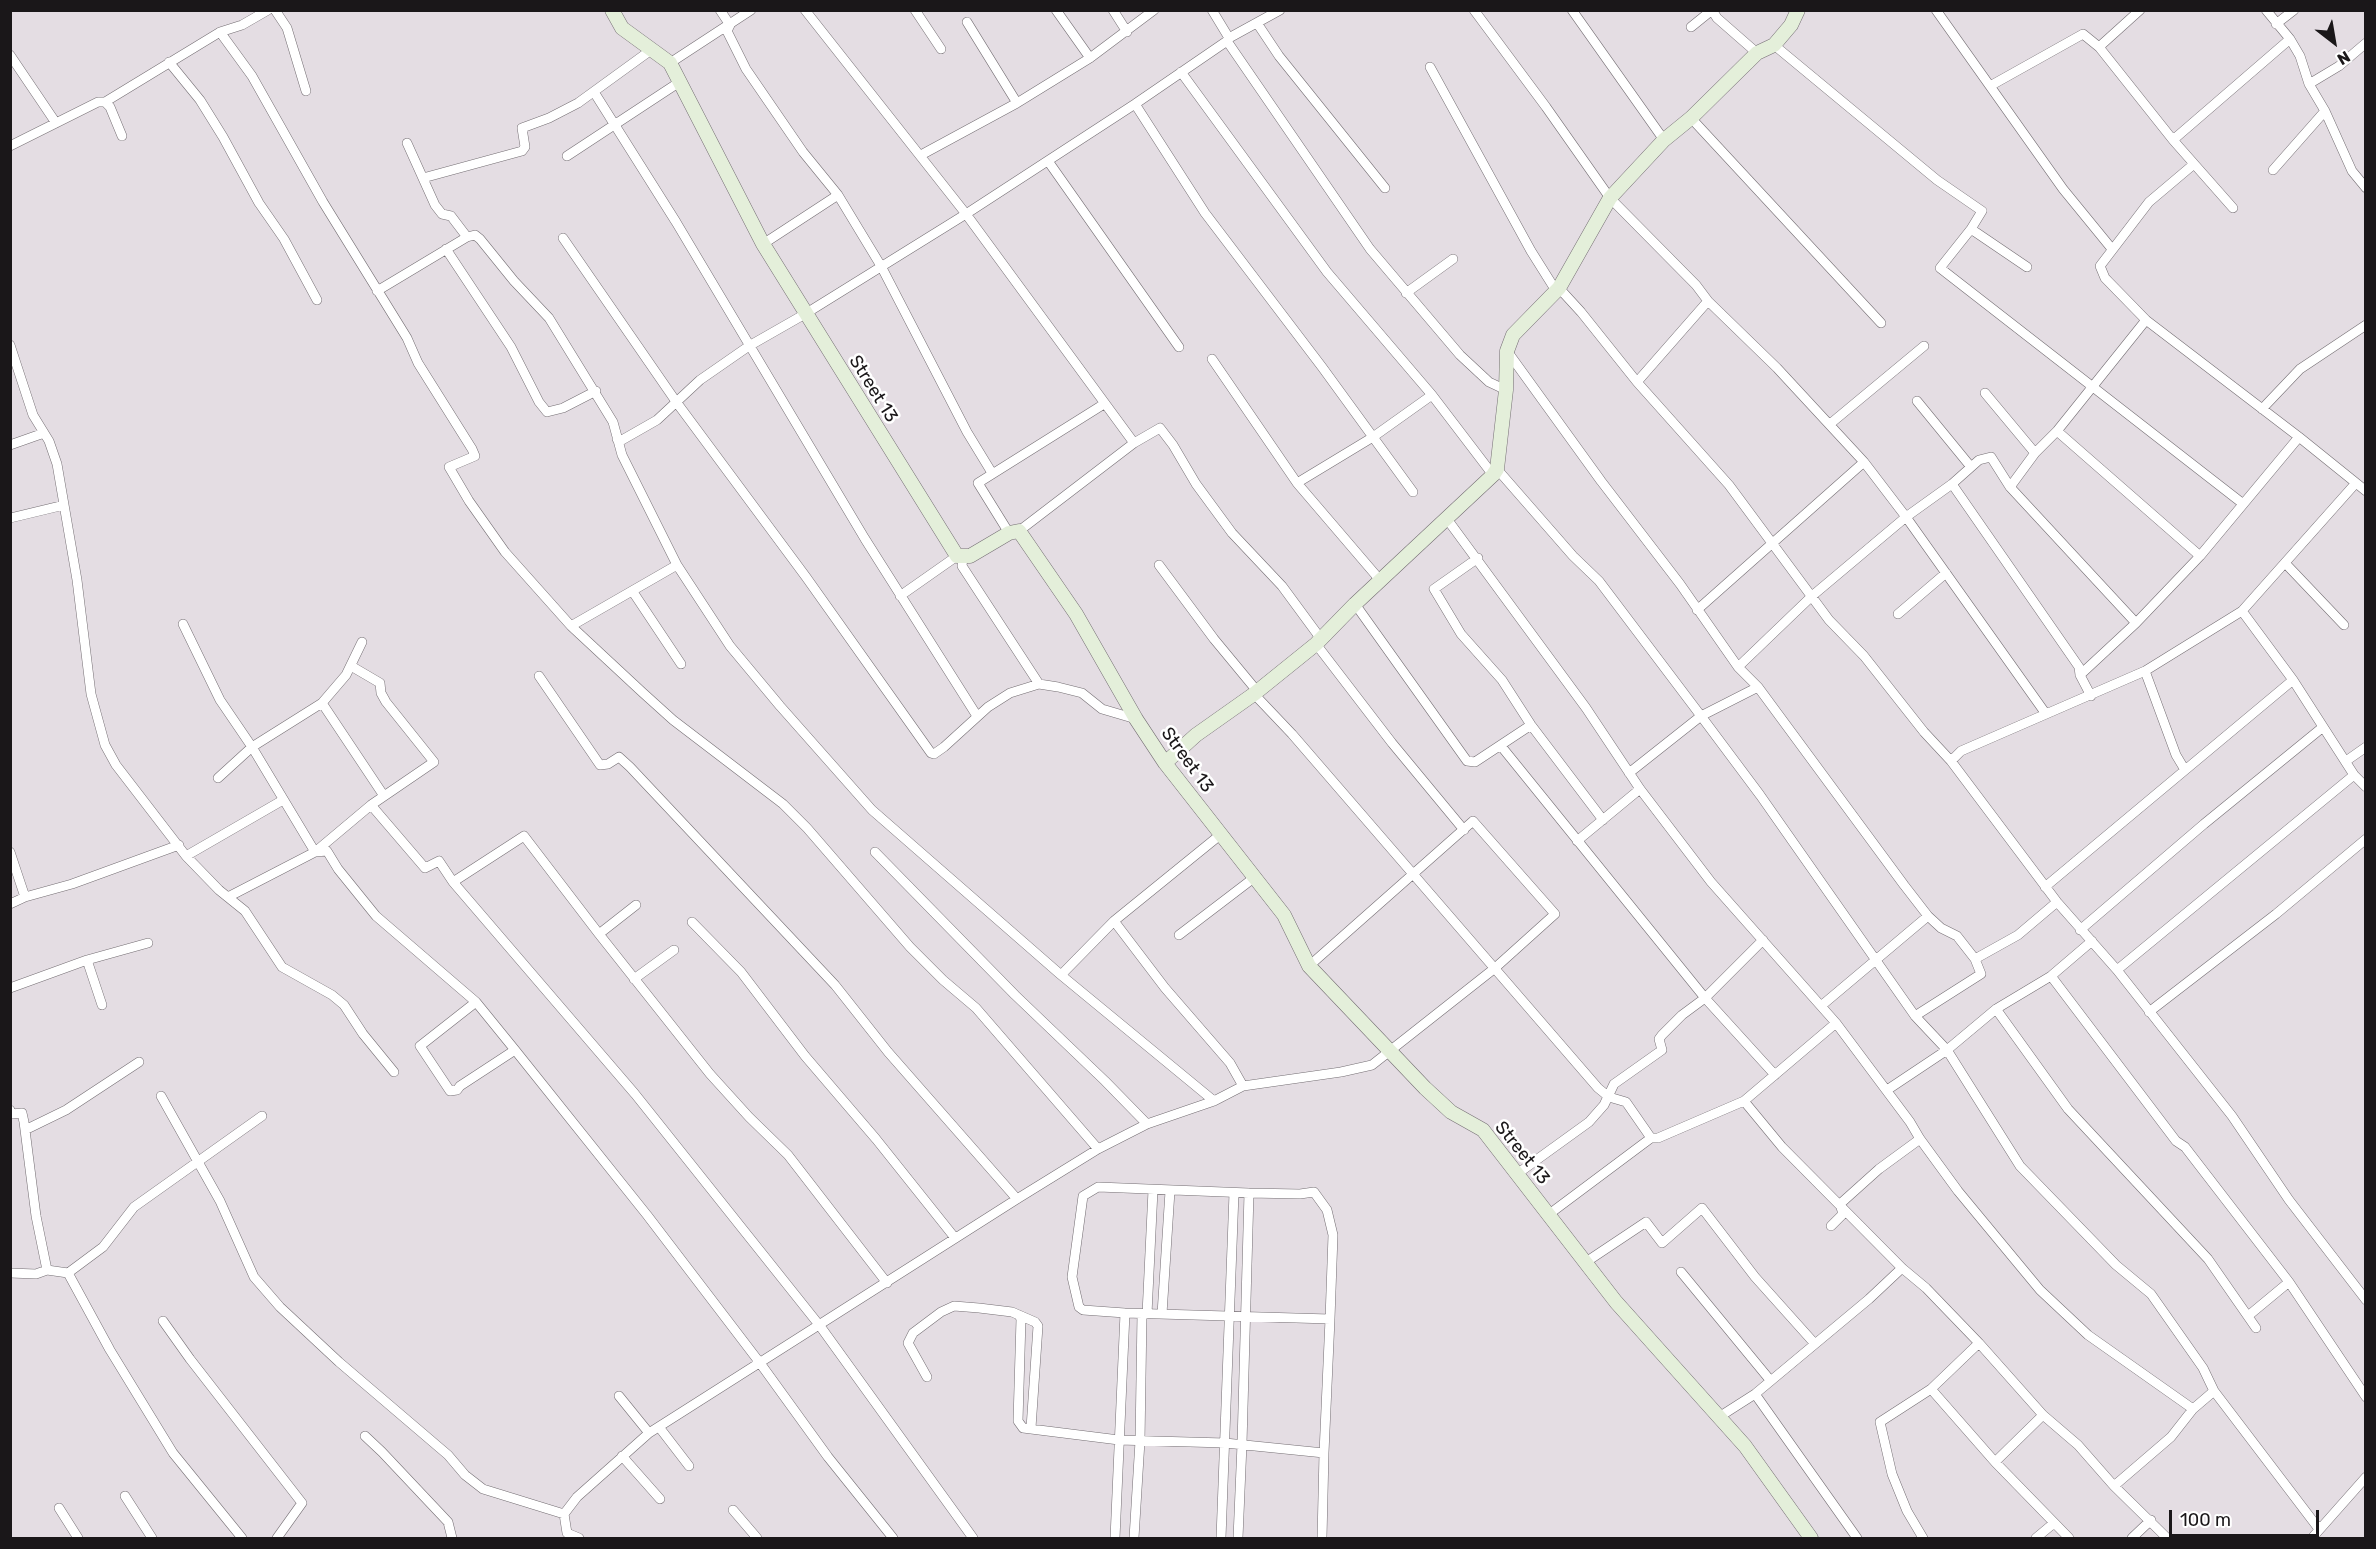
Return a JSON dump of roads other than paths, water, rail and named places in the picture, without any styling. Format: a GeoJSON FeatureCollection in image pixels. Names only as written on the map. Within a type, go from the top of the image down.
{"type":"FeatureCollection","features":[{"type":"Feature","properties":{"kind":"street"},"geometry":{"type":"LineString","coordinates":[[10,146],[98,102],[105,102],[220,32],[242,25],[268,10]]}},
{"type":"Feature","properties":{"kind":"street"},"geometry":{"type":"LineString","coordinates":[[274,10],[287,28],[306,91]]}},
{"type":"Feature","properties":{"kind":"street"},"geometry":{"type":"LineString","coordinates":[[612,10],[622,28],[670,63],[751,10]]}},
{"type":"Feature","properties":{"kind":"street"},"geometry":{"type":"LineString","coordinates":[[720,10],[730,25]]}},
{"type":"Feature","properties":{"kind":"street"},"geometry":{"type":"LineString","coordinates":[[805,10],[854,74],[921,154],[1040,312],[1134,443]]}},
{"type":"Feature","properties":{"kind":"street"},"geometry":{"type":"LineString","coordinates":[[915,10],[941,49]]}},
{"type":"Feature","properties":{"kind":"street"},"geometry":{"type":"LineString","coordinates":[[1056,10],[1090,58]]}},
{"type":"Feature","properties":{"kind":"street"},"geometry":{"type":"LineString","coordinates":[[1113,10],[1127,32]]}},
{"type":"Feature","properties":{"kind":"street"},"geometry":{"type":"LineString","coordinates":[[921,154],[1017,103],[1090,58],[1154,10]]}},
{"type":"Feature","properties":{"kind":"street"},"geometry":{"type":"LineString","coordinates":[[1212,10],[1228,40],[1371,249],[1460,355],[1489,382],[1506,390]]}},
{"type":"Feature","properties":{"kind":"street"},"geometry":{"type":"LineString","coordinates":[[617,439],[622,440],[657,420],[700,380],[749,346],[966,214],[1135,104],[1228,40],[1280,10]]}},
{"type":"Feature","properties":{"kind":"street"},"geometry":{"type":"LineString","coordinates":[[1474,10],[1610,198],[1696,285],[1708,301],[1777,368],[1863,462],[1906,517],[2046,714]]}},
{"type":"Feature","properties":{"kind":"street"},"geometry":{"type":"LineString","coordinates":[[1572,10],[1664,140]]}},
{"type":"Feature","properties":{"kind":"street"},"geometry":{"type":"LineString","coordinates":[[1691,27],[1712,10],[1757,53]]}},
{"type":"Feature","properties":{"kind":"street"},"geometry":{"type":"LineString","coordinates":[[1165,763],[1197,735],[1319,642],[1355,604],[1495,472],[1506,390],[1507,351],[1513,335],[1559,288],[1610,198],[1664,140],[1691,118],[1757,53],[1774,45],[1791,25],[1798,10]]}},
{"type":"Feature","properties":{"kind":"street"},"geometry":{"type":"LineString","coordinates":[[1936,10],[2063,189],[2112,249]]}},
{"type":"Feature","properties":{"kind":"street"},"geometry":{"type":"LineString","coordinates":[[2099,46],[2140,10]]}},
{"type":"Feature","properties":{"kind":"street"},"geometry":{"type":"LineString","coordinates":[[2266,10],[2290,39],[2300,56],[2309,84],[2325,111],[2352,171],[2366,188]]}},
{"type":"Feature","properties":{"kind":"street"},"geometry":{"type":"LineString","coordinates":[[2276,24],[2294,10]]}},
{"type":"Feature","properties":{"kind":"street"},"geometry":{"type":"LineString","coordinates":[[967,22],[1017,103]]}},
{"type":"Feature","properties":{"kind":"street"},"geometry":{"type":"LineString","coordinates":[[1257,23],[1279,56],[1385,188]]}},
{"type":"Feature","properties":{"kind":"street"},"geometry":{"type":"LineString","coordinates":[[730,25],[727,31],[746,69],[803,152],[838,195],[881,266],[967,432],[992,473]]}},
{"type":"Feature","properties":{"kind":"street"},"geometry":{"type":"LineString","coordinates":[[220,32],[252,76],[323,202],[407,338],[418,363],[472,449],[475,456],[449,467],[469,501],[505,552],[571,626],[673,720],[791,812],[880,910],[910,947],[943,980],[976,1008],[1098,1149]]}},
{"type":"Feature","properties":{"kind":"street"},"geometry":{"type":"LineString","coordinates":[[1990,86],[2083,34],[2090,42],[2099,46],[2173,140],[2233,208]]}},
{"type":"Feature","properties":{"kind":"street"},"geometry":{"type":"LineString","coordinates":[[2173,140],[2290,39]]}},
{"type":"Feature","properties":{"kind":"street"},"geometry":{"type":"LineString","coordinates":[[2309,84],[2338,66],[2366,43]]}},
{"type":"Feature","properties":{"kind":"street"},"geometry":{"type":"LineString","coordinates":[[1774,45],[1937,180],[1982,211],[1971,229],[1940,268],[2242,503]]}},
{"type":"Feature","properties":{"kind":"street"},"geometry":{"type":"LineString","coordinates":[[423,178],[522,151],[525,147],[522,128],[549,118],[594,92],[651,50]]}},
{"type":"Feature","properties":{"kind":"street"},"geometry":{"type":"LineString","coordinates":[[10,55],[56,123]]}},
{"type":"Feature","properties":{"kind":"street"},"geometry":{"type":"LineString","coordinates":[[169,62],[200,100],[259,203],[284,239],[317,300]]}},
{"type":"Feature","properties":{"kind":"street","name":"Street 13"},"geometry":{"type":"LineString","coordinates":[[670,63],[678,83],[763,244],[960,557]]}},
{"type":"Feature","properties":{"kind":"street"},"geometry":{"type":"LineString","coordinates":[[1430,67],[1531,251],[1553,286],[1559,288],[1587,319],[1637,382],[1729,485],[1829,621],[1864,656],[1924,732],[1951,761],[2056,902],[2116,970],[2232,1116],[2289,1200],[2366,1300]]}},
{"type":"Feature","properties":{"kind":"street"},"geometry":{"type":"LineString","coordinates":[[1181,72],[1327,272],[1495,472],[1599,581],[1701,716],[1915,1016],[1947,1050],[2020,1167],[2116,1265],[2151,1294],[2203,1368],[2214,1391],[2319,1529]]}},
{"type":"Feature","properties":{"kind":"street"},"geometry":{"type":"LineString","coordinates":[[567,156],[678,83]]}},
{"type":"Feature","properties":{"kind":"street"},"geometry":{"type":"LineString","coordinates":[[594,92],[676,222],[900,596],[977,716]]}},
{"type":"Feature","properties":{"kind":"street"},"geometry":{"type":"LineString","coordinates":[[105,102],[110,107],[122,136]]}},
{"type":"Feature","properties":{"kind":"street"},"geometry":{"type":"LineString","coordinates":[[1135,104],[1205,213],[1323,367],[1413,492]]}},
{"type":"Feature","properties":{"kind":"street"},"geometry":{"type":"LineString","coordinates":[[2273,170],[2325,111]]}},
{"type":"Feature","properties":{"kind":"street"},"geometry":{"type":"LineString","coordinates":[[1691,118],[1881,323]]}},
{"type":"Feature","properties":{"kind":"street"},"geometry":{"type":"LineString","coordinates":[[407,143],[435,205],[442,214],[451,216],[467,237]]}},
{"type":"Feature","properties":{"kind":"street"},"geometry":{"type":"LineString","coordinates":[[1048,161],[1179,347]]}},
{"type":"Feature","properties":{"kind":"street"},"geometry":{"type":"LineString","coordinates":[[2194,164],[2149,202],[2112,249],[2100,266],[2105,278],[2146,320],[2299,437],[2366,492]]}},
{"type":"Feature","properties":{"kind":"street"},"geometry":{"type":"LineString","coordinates":[[763,244],[838,195]]}},
{"type":"Feature","properties":{"kind":"street"},"geometry":{"type":"LineString","coordinates":[[1971,229],[2026,267]]}},
{"type":"Feature","properties":{"kind":"street"},"geometry":{"type":"LineString","coordinates":[[377,291],[467,237],[475,235],[480,239],[514,281],[549,318],[596,391],[613,422],[622,455],[676,566],[730,646],[872,810],[1061,975],[1214,1101]]}},
{"type":"Feature","properties":{"kind":"street"},"geometry":{"type":"LineString","coordinates":[[563,238],[677,403],[806,577],[931,753],[934,754],[944,747],[977,716],[1010,693],[1039,684],[1082,693],[1102,709],[1136,719]]}},
{"type":"Feature","properties":{"kind":"street"},"geometry":{"type":"LineString","coordinates":[[446,249],[511,347],[539,402],[547,412],[563,408],[596,391]]}},
{"type":"Feature","properties":{"kind":"street"},"geometry":{"type":"LineString","coordinates":[[1406,292],[1452,259]]}},
{"type":"Feature","properties":{"kind":"street"},"geometry":{"type":"LineString","coordinates":[[1637,382],[1708,301]]}},
{"type":"Feature","properties":{"kind":"street"},"geometry":{"type":"LineString","coordinates":[[2010,487],[2035,453],[2057,431],[2146,320]]}},
{"type":"Feature","properties":{"kind":"street"},"geometry":{"type":"LineString","coordinates":[[2262,409],[2300,369],[2366,325]]}},
{"type":"Feature","properties":{"kind":"street"},"geometry":{"type":"LineString","coordinates":[[10,345],[33,415],[44,433],[57,464],[77,580],[91,694],[105,745],[116,765],[186,856],[245,911],[282,967],[332,995],[344,1005],[363,1034],[394,1072]]}},
{"type":"Feature","properties":{"kind":"street"},"geometry":{"type":"LineString","coordinates":[[1830,424],[1924,346]]}},
{"type":"Feature","properties":{"kind":"street"},"geometry":{"type":"LineString","coordinates":[[1507,351],[1601,481],[1680,584],[1738,667],[1758,687],[1928,916],[1941,928],[1957,936],[1975,959],[1981,974],[1915,1016]]}},
{"type":"Feature","properties":{"kind":"street"},"geometry":{"type":"LineString","coordinates":[[1212,359],[1297,483],[1380,580]]}},
{"type":"Feature","properties":{"kind":"street"},"geometry":{"type":"LineString","coordinates":[[1984,393],[2035,453]]}},
{"type":"Feature","properties":{"kind":"street"},"geometry":{"type":"LineString","coordinates":[[1297,483],[1373,437],[1432,395]]}},
{"type":"Feature","properties":{"kind":"street"},"geometry":{"type":"LineString","coordinates":[[1917,401],[1971,467]]}},
{"type":"Feature","properties":{"kind":"street"},"geometry":{"type":"LineString","coordinates":[[1014,532],[978,483],[1104,404]]}},
{"type":"Feature","properties":{"kind":"street"},"geometry":{"type":"LineString","coordinates":[[900,596],[960,557],[1014,532],[1134,443],[1160,428],[1196,484],[1232,533],[1282,585],[1319,642],[1392,743],[1464,830]]}},
{"type":"Feature","properties":{"kind":"street"},"geometry":{"type":"LineString","coordinates":[[2057,431],[2200,556]]}},
{"type":"Feature","properties":{"kind":"street"},"geometry":{"type":"LineString","coordinates":[[10,445],[44,433]]}},
{"type":"Feature","properties":{"kind":"street"},"geometry":{"type":"LineString","coordinates":[[2080,675],[2136,623],[2200,556],[2299,437]]}},
{"type":"Feature","properties":{"kind":"street"},"geometry":{"type":"LineString","coordinates":[[1738,667],[1812,596],[1906,517],[1952,484],[1979,460],[1991,457],[2010,487],[2136,623]]}},
{"type":"Feature","properties":{"kind":"street"},"geometry":{"type":"LineString","coordinates":[[1697,610],[1863,462]]}},
{"type":"Feature","properties":{"kind":"street"},"geometry":{"type":"LineString","coordinates":[[1952,484],[2079,667],[2080,675],[2091,696]]}},
{"type":"Feature","properties":{"kind":"street"},"geometry":{"type":"LineString","coordinates":[[1951,761],[1961,752],[2145,671],[2242,611],[2355,484]]}},
{"type":"Feature","properties":{"kind":"street"},"geometry":{"type":"LineString","coordinates":[[10,518],[64,505]]}},
{"type":"Feature","properties":{"kind":"street"},"geometry":{"type":"LineString","coordinates":[[1447,519],[1478,558],[1586,708],[1629,774],[1711,882],[1836,1023],[1887,1090],[1920,1139],[2006,1249],[2061,1310],[2088,1335],[2193,1409]]}},
{"type":"Feature","properties":{"kind":"street","name":"Street 13"},"geometry":{"type":"LineString","coordinates":[[1014,532],[1076,614],[1136,719],[1165,763],[1284,915],[1309,966],[1361,1023],[1451,1112],[1483,1130],[1616,1302],[1744,1446],[1810,1539]]}},
{"type":"Feature","properties":{"kind":"street"},"geometry":{"type":"LineString","coordinates":[[960,557],[962,566],[1039,684]]}},
{"type":"Feature","properties":{"kind":"street"},"geometry":{"type":"LineString","coordinates":[[1478,558],[1434,590],[1461,634],[1502,680],[1531,725],[1603,820]]}},
{"type":"Feature","properties":{"kind":"street"},"geometry":{"type":"LineString","coordinates":[[2285,563],[2344,625]]}},
{"type":"Feature","properties":{"kind":"street"},"geometry":{"type":"LineString","coordinates":[[1159,565],[1255,692],[1598,1088],[1609,1097],[1626,1102],[1651,1138]]}},
{"type":"Feature","properties":{"kind":"street"},"geometry":{"type":"LineString","coordinates":[[571,626],[676,566]]}},
{"type":"Feature","properties":{"kind":"street"},"geometry":{"type":"LineString","coordinates":[[1898,614],[1946,573]]}},
{"type":"Feature","properties":{"kind":"street"},"geometry":{"type":"LineString","coordinates":[[633,592],[681,664]]}},
{"type":"Feature","properties":{"kind":"street"},"geometry":{"type":"LineString","coordinates":[[1355,604],[1467,761],[1475,762],[1531,725]]}},
{"type":"Feature","properties":{"kind":"street"},"geometry":{"type":"LineString","coordinates":[[2242,611],[2293,680],[2354,775],[2366,787]]}},
{"type":"Feature","properties":{"kind":"street"},"geometry":{"type":"LineString","coordinates":[[183,624],[220,700],[252,747],[315,852]]}},
{"type":"Feature","properties":{"kind":"street"},"geometry":{"type":"LineString","coordinates":[[218,778],[252,747],[322,703],[346,675],[362,642]]}},
{"type":"Feature","properties":{"kind":"street"},"geometry":{"type":"LineString","coordinates":[[228,897],[315,852],[371,805],[434,762],[386,702],[381,693],[380,682],[351,666]]}},
{"type":"Feature","properties":{"kind":"street"},"geometry":{"type":"LineString","coordinates":[[2145,671],[2176,755],[2186,770]]}},
{"type":"Feature","properties":{"kind":"street"},"geometry":{"type":"LineString","coordinates":[[539,676],[600,765],[608,764],[619,757],[630,768],[835,985],[888,1052],[1017,1199]]}},
{"type":"Feature","properties":{"kind":"street"},"geometry":{"type":"LineString","coordinates":[[2045,887],[2293,680]]}},
{"type":"Feature","properties":{"kind":"street"},"geometry":{"type":"LineString","coordinates":[[1629,774],[1701,716],[1758,687]]}},
{"type":"Feature","properties":{"kind":"street"},"geometry":{"type":"LineString","coordinates":[[322,703],[384,796]]}},
{"type":"Feature","properties":{"kind":"street"},"geometry":{"type":"LineString","coordinates":[[2080,930],[2204,824],[2323,728]]}},
{"type":"Feature","properties":{"kind":"street"},"geometry":{"type":"LineString","coordinates":[[1501,746],[1705,998],[1775,1075]]}},
{"type":"Feature","properties":{"kind":"street"},"geometry":{"type":"LineString","coordinates":[[2346,761],[2366,747]]}},
{"type":"Feature","properties":{"kind":"street"},"geometry":{"type":"LineString","coordinates":[[2116,970],[2354,775]]}},
{"type":"Feature","properties":{"kind":"street"},"geometry":{"type":"LineString","coordinates":[[1577,841],[1640,789]]}},
{"type":"Feature","properties":{"kind":"street"},"geometry":{"type":"LineString","coordinates":[[186,856],[283,800]]}},
{"type":"Feature","properties":{"kind":"street"},"geometry":{"type":"LineString","coordinates":[[371,805],[425,868],[439,861],[453,882],[635,1094],[820,1326],[973,1539]]}},
{"type":"Feature","properties":{"kind":"street"},"geometry":{"type":"LineString","coordinates":[[579,1539],[567,1533],[564,1514],[577,1497],[649,1433],[1017,1199],[1098,1149],[1147,1124],[1214,1101],[1243,1086],[1341,1072],[1372,1065],[1495,968],[1555,914],[1473,821],[1309,966]]}},
{"type":"Feature","properties":{"kind":"street"},"geometry":{"type":"LineString","coordinates":[[1061,975],[1114,921],[1220,835]]}},
{"type":"Feature","properties":{"kind":"street"},"geometry":{"type":"LineString","coordinates":[[453,882],[524,836],[710,1074],[788,1155],[887,1283]]}},
{"type":"Feature","properties":{"kind":"street"},"geometry":{"type":"LineString","coordinates":[[2149,1012],[2276,914],[2366,839]]}},
{"type":"Feature","properties":{"kind":"street"},"geometry":{"type":"LineString","coordinates":[[10,904],[179,845]]}},
{"type":"Feature","properties":{"kind":"street"},"geometry":{"type":"LineString","coordinates":[[315,852],[327,851],[338,869],[376,916],[476,1002],[640,1206],[893,1539]]}},
{"type":"Feature","properties":{"kind":"street"},"geometry":{"type":"LineString","coordinates":[[10,852],[26,897]]}},
{"type":"Feature","properties":{"kind":"street"},"geometry":{"type":"LineString","coordinates":[[876,852],[1006,986],[1147,1124]]}},
{"type":"Feature","properties":{"kind":"street"},"geometry":{"type":"LineString","coordinates":[[1179,935],[1255,878]]}},
{"type":"Feature","properties":{"kind":"street"},"geometry":{"type":"LineString","coordinates":[[1975,959],[2018,935],[2056,902]]}},
{"type":"Feature","properties":{"kind":"street"},"geometry":{"type":"LineString","coordinates":[[599,934],[636,905]]}},
{"type":"Feature","properties":{"kind":"street"},"geometry":{"type":"LineString","coordinates":[[1821,1006],[1928,916]]}},
{"type":"Feature","properties":{"kind":"street"},"geometry":{"type":"LineString","coordinates":[[1114,921],[1165,988],[1230,1063],[1243,1086]]}},
{"type":"Feature","properties":{"kind":"street"},"geometry":{"type":"LineString","coordinates":[[692,922],[741,972],[805,1056],[956,1238]]}},
{"type":"Feature","properties":{"kind":"street"},"geometry":{"type":"LineString","coordinates":[[1517,1174],[1589,1122],[1604,1105],[1614,1084],[1662,1050],[1659,1040],[1662,1035],[1682,1015],[1705,998],[1763,940]]}},
{"type":"Feature","properties":{"kind":"street"},"geometry":{"type":"LineString","coordinates":[[1887,1090],[1947,1050],[1996,1009],[2051,976],[2092,941]]}},
{"type":"Feature","properties":{"kind":"street"},"geometry":{"type":"LineString","coordinates":[[10,988],[87,960],[148,943]]}},
{"type":"Feature","properties":{"kind":"street"},"geometry":{"type":"LineString","coordinates":[[634,979],[674,950]]}},
{"type":"Feature","properties":{"kind":"street"},"geometry":{"type":"LineString","coordinates":[[87,960],[102,1005]]}},
{"type":"Feature","properties":{"kind":"street"},"geometry":{"type":"LineString","coordinates":[[2051,976],[2176,1142],[2186,1147],[2289,1282],[2366,1398]]}},
{"type":"Feature","properties":{"kind":"street"},"geometry":{"type":"LineString","coordinates":[[476,1002],[420,1046],[450,1092],[457,1090],[515,1050]]}},
{"type":"Feature","properties":{"kind":"street"},"geometry":{"type":"LineString","coordinates":[[1996,1009],[2068,1109],[2208,1259],[2256,1328]]}},
{"type":"Feature","properties":{"kind":"street"},"geometry":{"type":"LineString","coordinates":[[1548,1215],[1651,1138],[1658,1138],[1744,1101],[1836,1023]]}},
{"type":"Feature","properties":{"kind":"street"},"geometry":{"type":"LineString","coordinates":[[25,1130],[66,1110],[139,1062]]}},
{"type":"Feature","properties":{"kind":"street"},"geometry":{"type":"LineString","coordinates":[[161,1096],[200,1162],[254,1277],[280,1307],[339,1362],[448,1455],[465,1475],[483,1489],[564,1514]]}},
{"type":"Feature","properties":{"kind":"street"},"geometry":{"type":"LineString","coordinates":[[1744,1101],[1782,1147],[1902,1268],[1926,1288],[2043,1415],[2078,1445],[2114,1486],[2167,1539]]}},
{"type":"Feature","properties":{"kind":"street"},"geometry":{"type":"LineString","coordinates":[[10,1110],[12,1114],[22,1113],[36,1216],[47,1270]]}},
{"type":"Feature","properties":{"kind":"street"},"geometry":{"type":"LineString","coordinates":[[10,1273],[36,1274],[47,1270],[68,1273],[102,1247],[134,1207],[262,1116]]}},
{"type":"Feature","properties":{"kind":"street"},"geometry":{"type":"LineString","coordinates":[[1840,1204],[1879,1169],[1920,1139]]}},
{"type":"Feature","properties":{"kind":"street"},"geometry":{"type":"LineString","coordinates":[[1322,1539],[1324,1452],[1330,1319],[1333,1235],[1327,1210],[1314,1192],[1249,1194],[1098,1187],[1083,1197],[1079,1210],[1072,1277],[1079,1307],[1083,1310],[1330,1319]]}},
{"type":"Feature","properties":{"kind":"street"},"geometry":{"type":"LineString","coordinates":[[1134,1539],[1153,1190]]}},
{"type":"Feature","properties":{"kind":"street"},"geometry":{"type":"LineString","coordinates":[[1162,1314],[1170,1191]]}},
{"type":"Feature","properties":{"kind":"street"},"geometry":{"type":"LineString","coordinates":[[1221,1539],[1233,1193]]}},
{"type":"Feature","properties":{"kind":"street"},"geometry":{"type":"LineString","coordinates":[[1238,1539],[1249,1194]]}},
{"type":"Feature","properties":{"kind":"street"},"geometry":{"type":"LineString","coordinates":[[1831,1226],[1843,1214],[1840,1204]]}},
{"type":"Feature","properties":{"kind":"street"},"geometry":{"type":"LineString","coordinates":[[1586,1263],[1646,1222],[1662,1243],[1702,1208],[1755,1276],[1815,1344]]}},
{"type":"Feature","properties":{"kind":"street"},"geometry":{"type":"LineString","coordinates":[[1719,1417],[1755,1394],[1869,1299],[1902,1268]]}},
{"type":"Feature","properties":{"kind":"street"},"geometry":{"type":"LineString","coordinates":[[1681,1272],[1770,1380]]}},
{"type":"Feature","properties":{"kind":"street"},"geometry":{"type":"LineString","coordinates":[[68,1273],[110,1350],[173,1453],[242,1539]]}},
{"type":"Feature","properties":{"kind":"street"},"geometry":{"type":"LineString","coordinates":[[2248,1316],[2289,1282]]}},
{"type":"Feature","properties":{"kind":"street"},"geometry":{"type":"LineString","coordinates":[[927,1377],[908,1343],[913,1333],[941,1312],[954,1306],[1012,1312],[1035,1322],[1038,1326],[1031,1428]]}},
{"type":"Feature","properties":{"kind":"street"},"geometry":{"type":"LineString","coordinates":[[1115,1539],[1125,1313]]}},
{"type":"Feature","properties":{"kind":"street"},"geometry":{"type":"LineString","coordinates":[[1019,1315],[1021,1319],[1018,1421],[1023,1428],[1119,1440],[1225,1443],[1324,1452]]}},
{"type":"Feature","properties":{"kind":"street"},"geometry":{"type":"LineString","coordinates":[[163,1321],[302,1503],[277,1539]]}},
{"type":"Feature","properties":{"kind":"street"},"geometry":{"type":"LineString","coordinates":[[1923,1539],[1907,1511],[1892,1474],[1880,1422],[1931,1389],[1979,1343]]}},
{"type":"Feature","properties":{"kind":"street"},"geometry":{"type":"LineString","coordinates":[[1931,1389],[1995,1462],[2069,1539]]}},
{"type":"Feature","properties":{"kind":"street"},"geometry":{"type":"LineString","coordinates":[[2114,1486],[2171,1437],[2193,1409],[2214,1391]]}},
{"type":"Feature","properties":{"kind":"street"},"geometry":{"type":"LineString","coordinates":[[1755,1394],[1857,1539]]}},
{"type":"Feature","properties":{"kind":"street"},"geometry":{"type":"LineString","coordinates":[[619,1396],[649,1433]]}},
{"type":"Feature","properties":{"kind":"street"},"geometry":{"type":"LineString","coordinates":[[1995,1462],[2043,1415]]}},
{"type":"Feature","properties":{"kind":"street"},"geometry":{"type":"LineString","coordinates":[[659,1427],[689,1466]]}},
{"type":"Feature","properties":{"kind":"street"},"geometry":{"type":"LineString","coordinates":[[365,1437],[448,1522],[452,1539]]}},
{"type":"Feature","properties":{"kind":"street"},"geometry":{"type":"LineString","coordinates":[[622,1456],[660,1499]]}},
{"type":"Feature","properties":{"kind":"street"},"geometry":{"type":"LineString","coordinates":[[2312,1539],[2366,1477]]}},
{"type":"Feature","properties":{"kind":"street"},"geometry":{"type":"LineString","coordinates":[[125,1496],[152,1539]]}},
{"type":"Feature","properties":{"kind":"street"},"geometry":{"type":"LineString","coordinates":[[59,1508],[78,1539]]}},
{"type":"Feature","properties":{"kind":"street"},"geometry":{"type":"LineString","coordinates":[[733,1510],[757,1539]]}},
{"type":"Feature","properties":{"kind":"street"},"geometry":{"type":"LineString","coordinates":[[2132,1539],[2151,1521]]}},
{"type":"Feature","properties":{"kind":"street"},"geometry":{"type":"LineString","coordinates":[[2036,1539],[2054,1523]]}}]}
